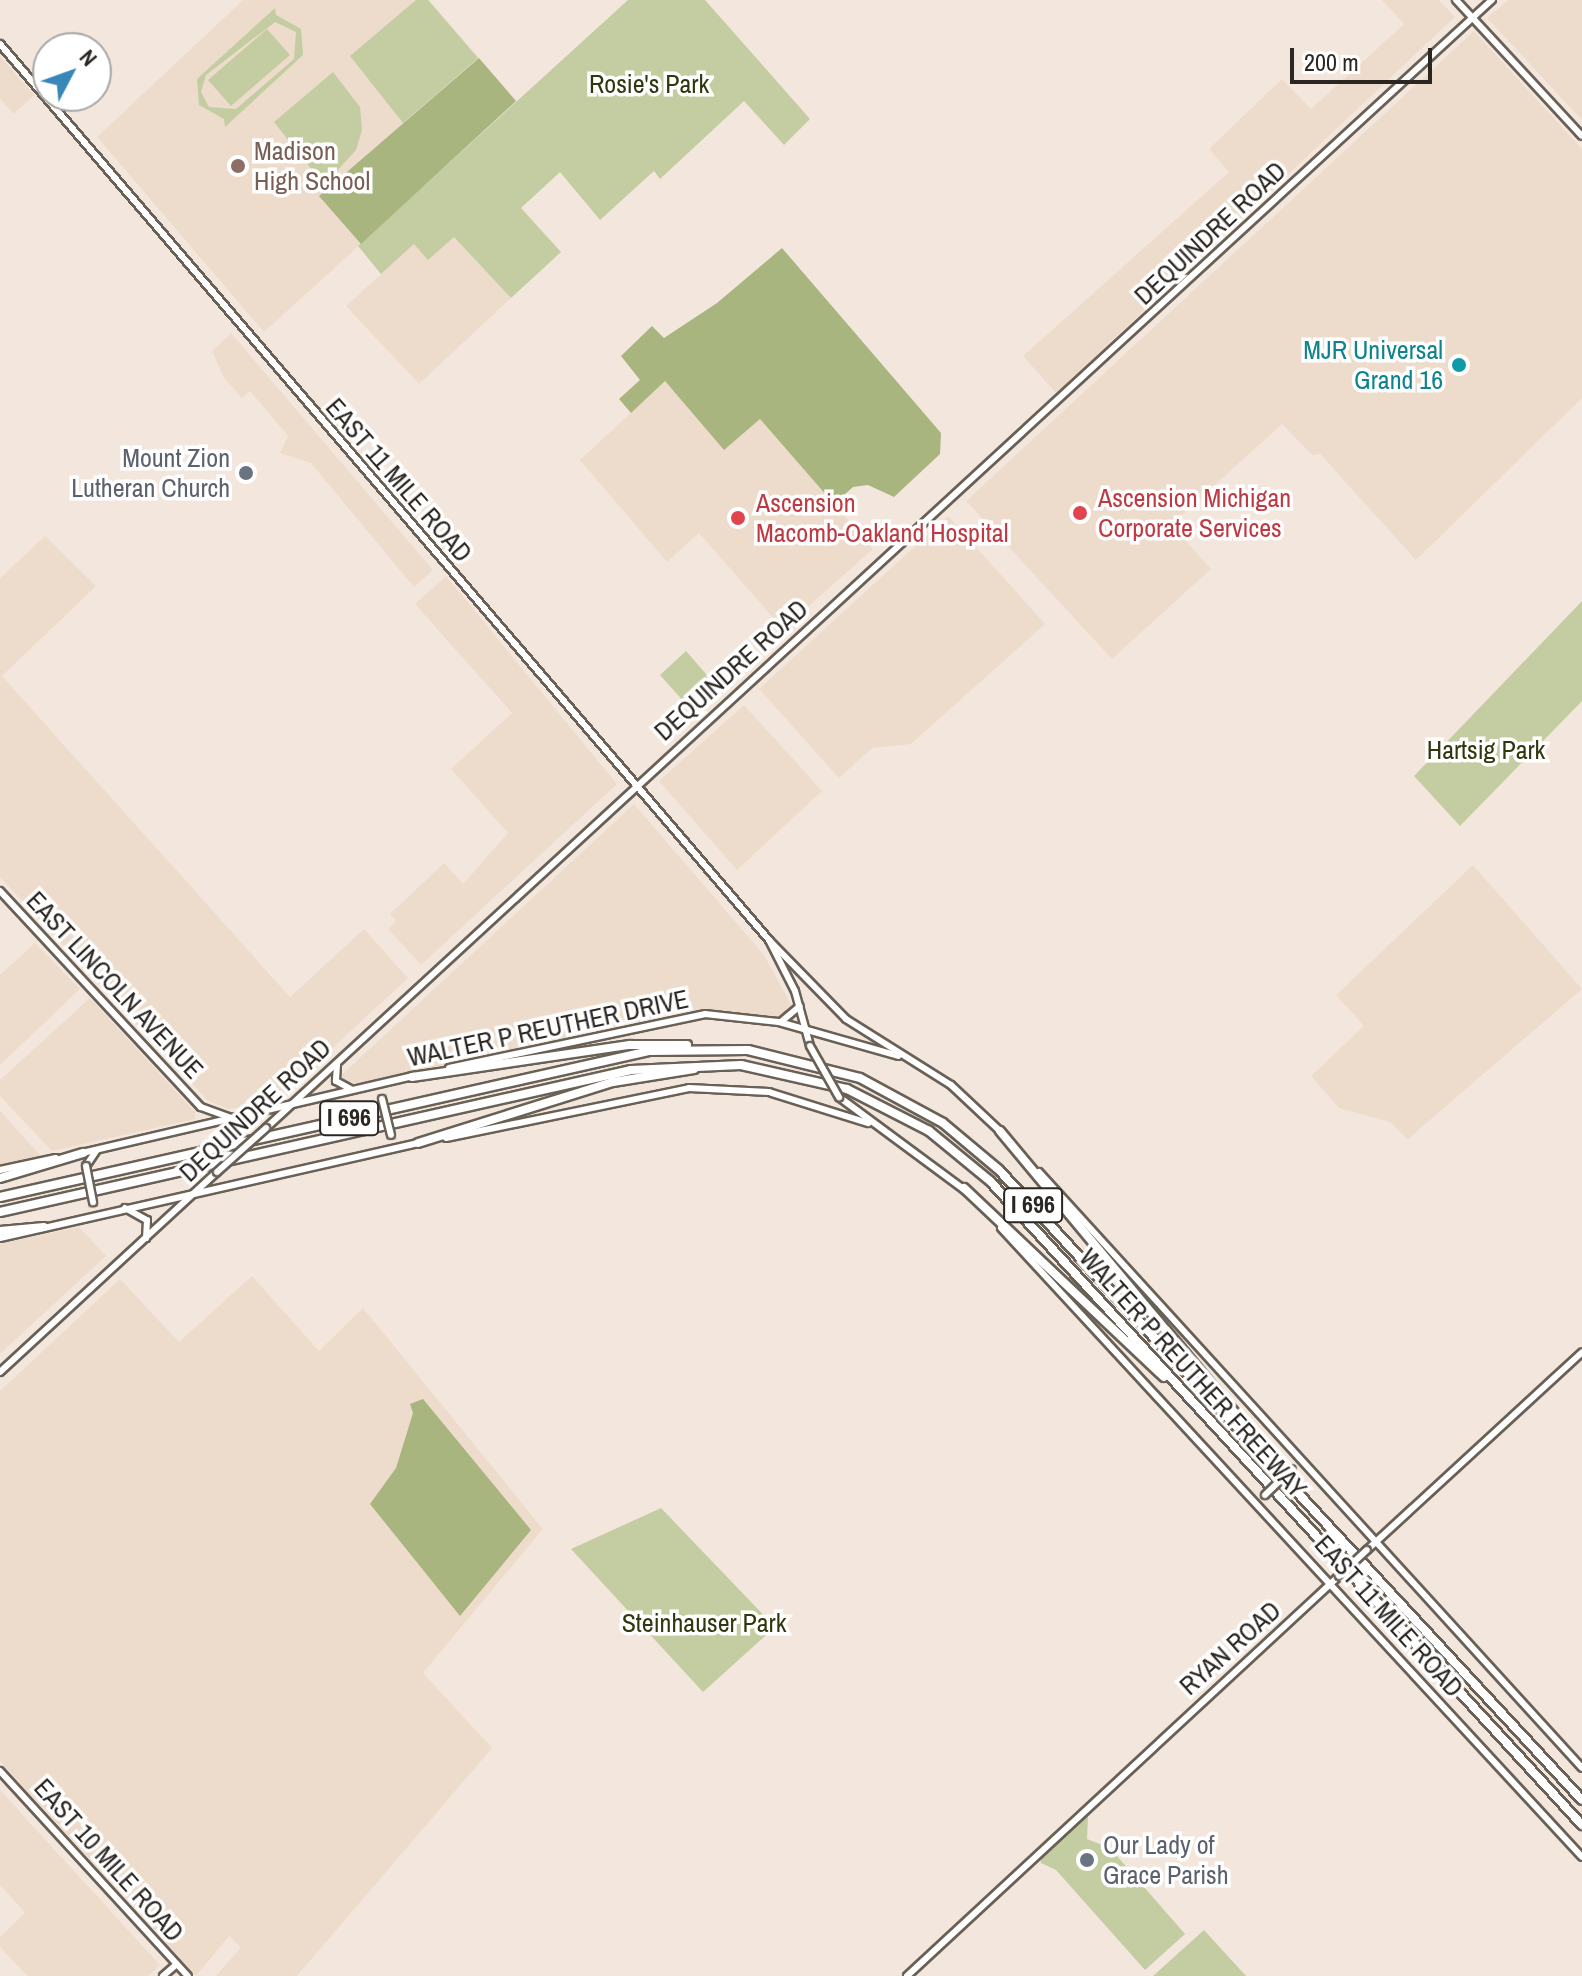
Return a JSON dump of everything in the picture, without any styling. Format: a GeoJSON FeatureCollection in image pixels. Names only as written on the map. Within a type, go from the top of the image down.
{"type":"FeatureCollection","features":[{"type":"Feature","properties":{"kind":"highway"},"geometry":{"type":"LineString","coordinates":[[412,1077],[630,1045],[700,1048]]}},
{"type":"Feature","properties":{"kind":"highway","name":"WALTER P REUTHER FREEWAY"},"geometry":{"type":"LineString","coordinates":[[0,1197],[619,1056],[700,1048],[777,1055],[836,1070],[943,1123],[999,1170],[1582,1800]]}},
{"type":"Feature","properties":{"kind":"highway"},"geometry":{"type":"LineString","coordinates":[[418,1143],[613,1082],[729,1064]]}},
{"type":"Feature","properties":{"kind":"highway","name":"WALTER P REUTHER FREEWAY"},"geometry":{"type":"LineString","coordinates":[[0,1212],[631,1070],[729,1064],[831,1083],[940,1138],[1002,1193],[1582,1825]]}},
{"type":"Feature","properties":{"kind":"highway"},"geometry":{"type":"LineString","coordinates":[[1000,1131],[1277,1469]]}},
{"type":"Feature","properties":{"kind":"highway"},"geometry":{"type":"LineString","coordinates":[[0,1178],[83,1153]]}},
{"type":"Feature","properties":{"kind":"highway"},"geometry":{"type":"LineString","coordinates":[[964,1188],[1222,1433]]}},
{"type":"Feature","properties":{"kind":"highway"},"geometry":{"type":"LineString","coordinates":[[0,1231],[44,1227]]}},
{"type":"Feature","properties":{"kind":"main road"},"geometry":{"type":"LineString","coordinates":[[1456,0],[1582,136]]}},
{"type":"Feature","properties":{"kind":"main road","name":"DEQUINDRE ROAD"},"geometry":{"type":"LineString","coordinates":[[0,1372],[634,785],[1492,0]]}},
{"type":"Feature","properties":{"kind":"main road","name":"EAST 11 MILE ROAD"},"geometry":{"type":"LineString","coordinates":[[0,44],[769,940],[834,1009],[951,1085],[1000,1131],[1582,1768]]}},
{"type":"Feature","properties":{"kind":"main road","name":"EAST LINCOLN AVENUE"},"geometry":{"type":"LineString","coordinates":[[0,891],[201,1107],[233,1118]]}},
{"type":"Feature","properties":{"kind":"main road","name":"EAST 11 MILE ROAD"},"geometry":{"type":"LineString","coordinates":[[769,940],[800,1006],[810,1046],[839,1097],[872,1124],[964,1188],[1582,1857]]}},
{"type":"Feature","properties":{"kind":"main road"},"geometry":{"type":"LineString","coordinates":[[779,1022],[800,1006]]}},
{"type":"Feature","properties":{"kind":"main road","name":"WALTER P REUTHER DRIVE"},"geometry":{"type":"LineString","coordinates":[[0,1170],[683,1016],[779,1022],[909,1059]]}},
{"type":"Feature","properties":{"kind":"main road"},"geometry":{"type":"LineString","coordinates":[[810,1046],[823,1033]]}},
{"type":"Feature","properties":{"kind":"main road"},"geometry":{"type":"LineString","coordinates":[[340,1058],[335,1080],[357,1091]]}},
{"type":"Feature","properties":{"kind":"main road"},"geometry":{"type":"LineString","coordinates":[[379,1086],[393,1149]]}},
{"type":"Feature","properties":{"kind":"main road"},"geometry":{"type":"LineString","coordinates":[[0,1238],[418,1143],[689,1088],[769,1092],[872,1124]]}},
{"type":"Feature","properties":{"kind":"main road","name":"EAST LINCOLN AVENUE"},"geometry":{"type":"LineString","coordinates":[[196,1127],[201,1107]]}},
{"type":"Feature","properties":{"kind":"main road"},"geometry":{"type":"LineString","coordinates":[[97,1215],[86,1166],[99,1149]]}},
{"type":"Feature","properties":{"kind":"main road"},"geometry":{"type":"LineString","coordinates":[[124,1208],[147,1220],[146,1238]]}},
{"type":"Feature","properties":{"kind":"main road","name":"RYAN ROAD"},"geometry":{"type":"LineString","coordinates":[[907,1976],[1582,1352]]}},
{"type":"Feature","properties":{"kind":"main road"},"geometry":{"type":"LineString","coordinates":[[1263,1509],[1265,1495],[1303,1460]]}},
{"type":"Feature","properties":{"kind":"main road","name":"EAST 10 MILE ROAD"},"geometry":{"type":"LineString","coordinates":[[0,1771],[188,1976]]}},
{"type":"Feature","properties":{"kind":"main road"},"geometry":{"type":"LineString","coordinates":[[163,1976],[177,1964]]}},
{"type":"Feature","properties":{"kind":"shaded area","name":"Madison High School"},"geometry":{"type":"Polygon","coordinates":[[[243,0],[429,0],[479,58],[320,195],[361,244],[264,332],[97,137],[243,0]]]}},
{"type":"Feature","properties":{"kind":"shaded area"},"geometry":{"type":"Polygon","coordinates":[[[1382,0],[1439,0],[1455,17],[1056,393],[1023,356],[1229,172],[1209,149],[1282,79],[1311,109],[1404,24],[1382,0]]]}},
{"type":"Feature","properties":{"kind":"shaded area"},"geometry":{"type":"Polygon","coordinates":[[[1508,0],[1582,0],[1582,120],[1487,18],[1508,0]]]}},
{"type":"Feature","properties":{"kind":"shaded area"},"geometry":{"type":"Polygon","coordinates":[[[1474,31],[1582,149],[1582,398],[1416,560],[1320,454],[1312,455],[1282,424],[1171,525],[1211,569],[1112,659],[966,501],[1474,31]]]}},
{"type":"Feature","properties":{"kind":"shaded area"},"geometry":{"type":"Polygon","coordinates":[[[0,56],[32,93],[32,97],[14,114],[0,99],[0,56]]]}},
{"type":"Feature","properties":{"kind":"shaded area"},"geometry":{"type":"Polygon","coordinates":[[[454,237],[511,298],[419,384],[346,306],[414,244],[454,237]]]}},
{"type":"Feature","properties":{"kind":"shaded area"},"geometry":{"type":"Polygon","coordinates":[[[231,333],[433,570],[414,587],[311,463],[280,453],[288,436],[250,391],[242,398],[224,378],[212,351],[231,333]]]}},
{"type":"Feature","properties":{"kind":"shaded area","name":"Ascension Macomb-Oakland Hospital"},"geometry":{"type":"Polygon","coordinates":[[[665,381],[724,449],[760,418],[873,549],[783,629],[699,533],[667,562],[580,460],[665,381]]]}},
{"type":"Feature","properties":{"kind":"shaded area"},"geometry":{"type":"Polygon","coordinates":[[[948,516],[1045,624],[911,744],[872,748],[839,778],[759,689],[948,516]]]}},
{"type":"Feature","properties":{"kind":"shaded area"},"geometry":{"type":"Polygon","coordinates":[[[45,536],[96,586],[2,676],[290,997],[364,929],[408,978],[274,1102],[229,1109],[208,1101],[0,877],[0,578],[45,536]]]}},
{"type":"Feature","properties":{"kind":"shaded area"},"geometry":{"type":"Polygon","coordinates":[[[446,576],[617,784],[421,965],[388,929],[396,921],[390,914],[444,863],[463,884],[508,833],[451,769],[512,713],[415,604],[446,576]]]}},
{"type":"Feature","properties":{"kind":"shaded area"},"geometry":{"type":"Polygon","coordinates":[[[744,705],[822,791],[737,870],[659,781],[744,705]]]}},
{"type":"Feature","properties":{"kind":"shaded area"},"geometry":{"type":"Polygon","coordinates":[[[634,804],[764,955],[794,1010],[781,1019],[727,1011],[675,1015],[361,1085],[338,1078],[634,804]]]}},
{"type":"Feature","properties":{"kind":"shaded area"},"geometry":{"type":"Polygon","coordinates":[[[1473,865],[1582,989],[1408,1139],[1390,1122],[1339,1108],[1311,1076],[1364,1026],[1336,995],[1473,865]]]}},
{"type":"Feature","properties":{"kind":"shaded area"},"geometry":{"type":"Polygon","coordinates":[[[35,943],[80,989],[0,1065],[0,975],[35,943]]]}},
{"type":"Feature","properties":{"kind":"shaded area"},"geometry":{"type":"Polygon","coordinates":[[[90,998],[195,1112],[195,1119],[52,1151],[0,1096],[0,1080],[90,998]]]}},
{"type":"Feature","properties":{"kind":"shaded area"},"geometry":{"type":"Polygon","coordinates":[[[0,1111],[42,1157],[0,1167],[0,1111]]]}},
{"type":"Feature","properties":{"kind":"shaded area"},"geometry":{"type":"Polygon","coordinates":[[[79,1227],[106,1256],[0,1354],[0,1244],[79,1227]]]}},
{"type":"Feature","properties":{"kind":"shaded area"},"geometry":{"type":"Polygon","coordinates":[[[252,1276],[319,1351],[363,1308],[543,1529],[423,1673],[492,1748],[297,1976],[216,1976],[241,1947],[229,1936],[196,1976],[0,1761],[0,1391],[120,1279],[179,1342],[252,1276]]]}},
{"type":"Feature","properties":{"kind":"shaded area"},"geometry":{"type":"Polygon","coordinates":[[[0,1790],[160,1965],[148,1976],[27,1976],[0,1947],[0,1937],[25,1913],[0,1885],[0,1790]]]}},
{"type":"Feature","properties":{"kind":"green space"},"geometry":{"type":"Polygon","coordinates":[[[416,0],[428,0],[478,58],[403,123],[350,56],[416,0]]]}},
{"type":"Feature","properties":{"kind":"green space","name":"Rosie's Park"},"geometry":{"type":"Polygon","coordinates":[[[628,0],[705,0],[810,119],[784,145],[744,101],[660,179],[654,171],[600,220],[560,172],[521,208],[561,252],[511,298],[454,237],[428,260],[414,244],[381,274],[358,246],[628,0]]]}},
{"type":"Feature","properties":{"kind":"green space"},"geometry":{"type":"Polygon","coordinates":[[[275,8],[276,15],[301,29],[303,55],[225,127],[224,119],[199,105],[197,79],[275,8]],[[275,22],[206,75],[201,92],[209,107],[236,109],[294,59],[296,32],[275,22]]]}},
{"type":"Feature","properties":{"kind":"green space"},"geometry":{"type":"Polygon","coordinates":[[[267,29],[290,55],[231,106],[208,80],[267,29]]]}},
{"type":"Feature","properties":{"kind":"green space"},"geometry":{"type":"Polygon","coordinates":[[[479,58],[516,101],[361,244],[319,196],[479,58]]]}},
{"type":"Feature","properties":{"kind":"green space"},"geometry":{"type":"Polygon","coordinates":[[[333,72],[360,107],[362,130],[356,150],[324,185],[274,122],[333,72]]]}},
{"type":"Feature","properties":{"kind":"green space"},"geometry":{"type":"Polygon","coordinates":[[[782,248],[941,433],[940,454],[894,497],[868,485],[853,487],[834,504],[760,419],[724,450],[665,381],[631,413],[619,399],[640,380],[621,356],[652,326],[664,338],[717,303],[782,248]]]}},
{"type":"Feature","properties":{"kind":"green space","name":"Hartsig Park"},"geometry":{"type":"Polygon","coordinates":[[[1582,601],[1582,701],[1460,826],[1414,776],[1582,601]]]}},
{"type":"Feature","properties":{"kind":"green space"},"geometry":{"type":"Polygon","coordinates":[[[686,651],[720,690],[694,713],[660,675],[686,651]]]}},
{"type":"Feature","properties":{"kind":"green space"},"geometry":{"type":"Polygon","coordinates":[[[423,1399],[531,1530],[460,1616],[370,1504],[396,1468],[413,1413],[410,1404],[423,1399]]]}},
{"type":"Feature","properties":{"kind":"green space","name":"Steinhauser Park"},"geometry":{"type":"Polygon","coordinates":[[[661,1508],[775,1627],[703,1692],[571,1549],[661,1508]]]}},
{"type":"Feature","properties":{"kind":"green space"},"geometry":{"type":"Polygon","coordinates":[[[1088,1816],[1087,1839],[1110,1848],[1185,1934],[1145,1970],[1056,1870],[1041,1863],[1040,1857],[1088,1816]]]}},
{"type":"Feature","properties":{"kind":"green space"},"geometry":{"type":"Polygon","coordinates":[[[1204,1930],[1246,1976],[1153,1976],[1204,1930]]]}},
{"type":"Feature","properties":{"kind":"place","name":"Madison High School"},"geometry":{"type":"Point","coordinates":[238,166]}},
{"type":"Feature","properties":{"kind":"place","name":"MJR Universal Grand 16"},"geometry":{"type":"Point","coordinates":[1459,365]}},
{"type":"Feature","properties":{"kind":"place","name":"Mount Zion Lutheran Church"},"geometry":{"type":"Point","coordinates":[246,473]}},
{"type":"Feature","properties":{"kind":"place","name":"Ascension Michigan Corporate Services"},"geometry":{"type":"Point","coordinates":[1080,513]}},
{"type":"Feature","properties":{"kind":"place","name":"Ascension Macomb-Oakland Hospital"},"geometry":{"type":"Point","coordinates":[738,518]}},
{"type":"Feature","properties":{"kind":"place","name":"Our Lady of Grace Parish"},"geometry":{"type":"Point","coordinates":[1087,1860]}}]}
